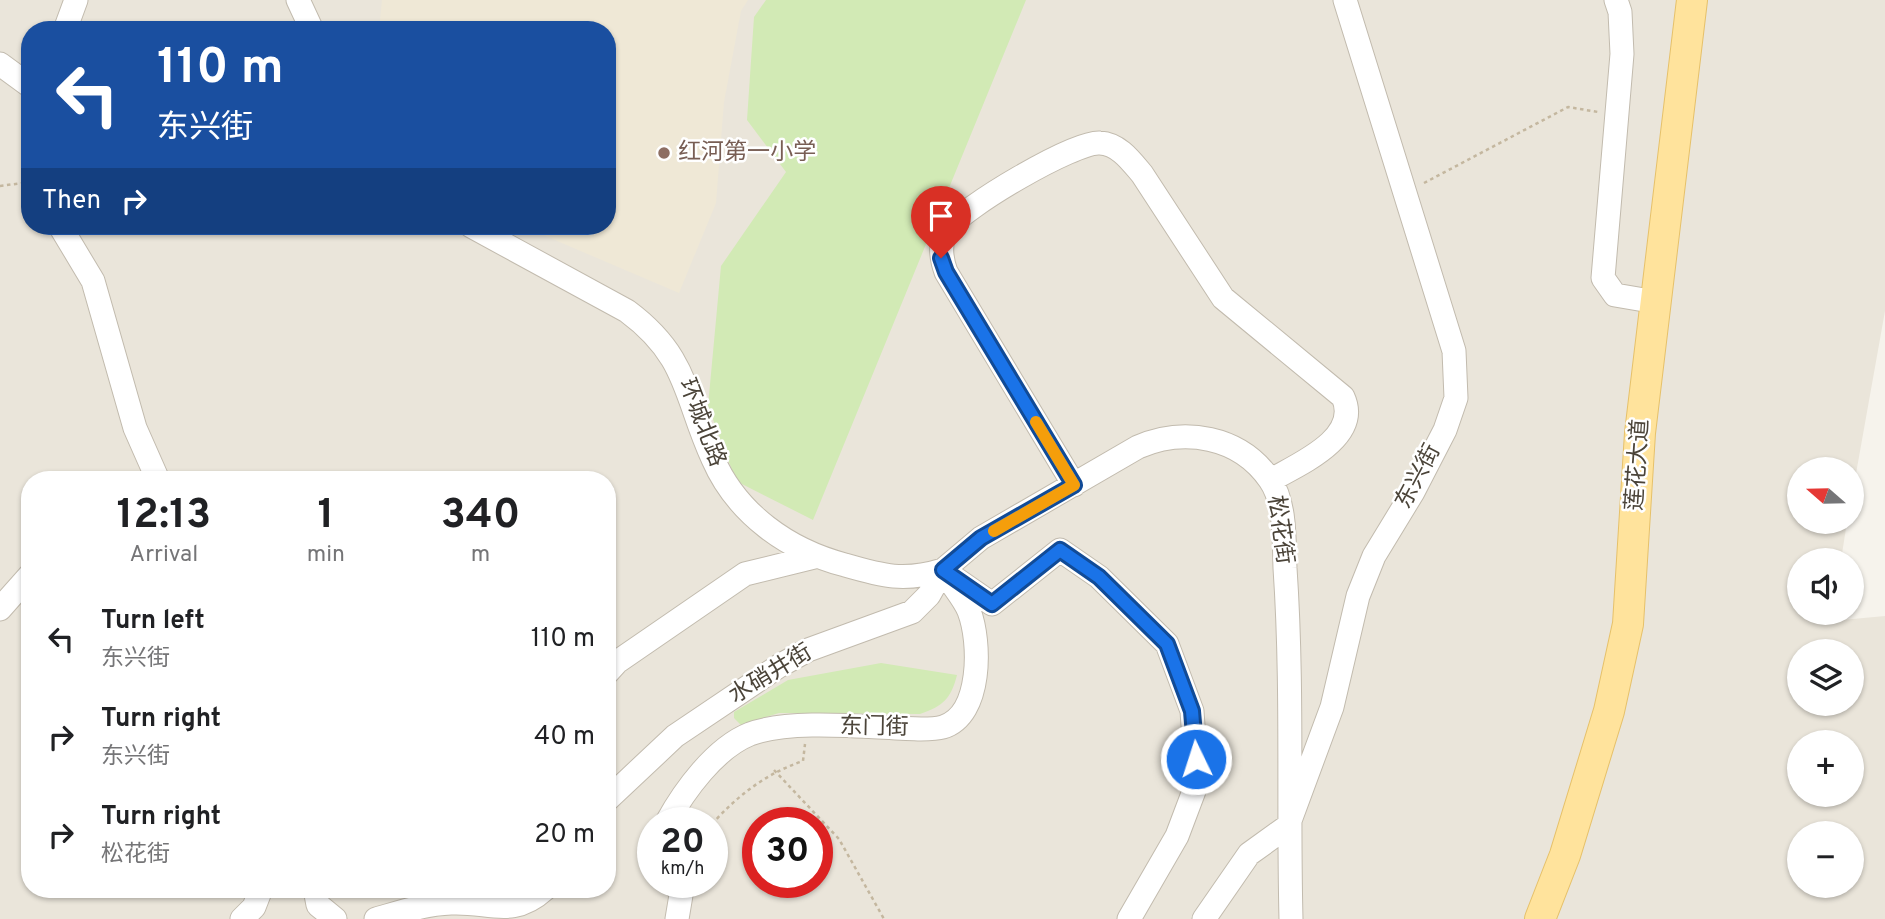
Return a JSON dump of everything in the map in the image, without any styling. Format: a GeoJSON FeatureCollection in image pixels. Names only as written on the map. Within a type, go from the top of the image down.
{"type":"FeatureCollection","features":[{"type":"Feature","properties":{"kind":"main road","name":"莲花大道"},"geometry":{"type":"LineString","coordinates":[[1540,919],[1565,855],[1609,711],[1628,624],[1640,433],[1692,0]]}},
{"type":"Feature","properties":{"kind":"street"},"geometry":{"type":"LineString","coordinates":[[68,21],[76,0]]}},
{"type":"Feature","properties":{"kind":"street"},"geometry":{"type":"LineString","coordinates":[[298,0],[308,21]]}},
{"type":"Feature","properties":{"kind":"street","name":"东兴街"},"geometry":{"type":"LineString","coordinates":[[1289,826],[1332,706],[1358,596],[1374,556],[1413,492],[1445,429],[1456,398],[1454,351],[1345,0]]}},
{"type":"Feature","properties":{"kind":"street"},"geometry":{"type":"LineString","coordinates":[[1616,0],[1620,12],[1622,54],[1603,278],[1615,295],[1656,302]]}},
{"type":"Feature","properties":{"kind":"street"},"geometry":{"type":"LineString","coordinates":[[0,64],[21,79]]}},
{"type":"Feature","properties":{"kind":"street"},"geometry":{"type":"LineString","coordinates":[[1074,485],[946,272],[941,258],[947,231],[957,218],[995,191],[1090,143],[1116,147],[1127,156],[1142,174],[1223,298],[1343,397],[1346,406],[1345,419],[1335,438],[1323,449],[1271,481]]}},
{"type":"Feature","properties":{"kind":"street"},"geometry":{"type":"LineString","coordinates":[[65,235],[93,281],[135,428],[154,471]]}},
{"type":"Feature","properties":{"kind":"street","name":"环城北路"},"geometry":{"type":"LineString","coordinates":[[487,235],[627,312],[650,329],[669,350],[683,375],[712,459],[726,485],[754,517],[814,557],[887,577],[915,578],[943,570]]}},
{"type":"Feature","properties":{"kind":"street","name":"松花街"},"geometry":{"type":"LineString","coordinates":[[943,570],[981,538],[1138,447],[1159,438],[1180,435],[1202,437],[1226,444],[1244,454],[1271,481],[1283,526],[1291,646],[1291,919]]}},
{"type":"Feature","properties":{"kind":"street"},"geometry":{"type":"LineString","coordinates":[[943,570],[992,604],[1060,550],[1099,577],[1167,644],[1192,711],[1197,783],[1177,836],[1129,919]]}},
{"type":"Feature","properties":{"kind":"street"},"geometry":{"type":"LineString","coordinates":[[616,663],[745,574],[814,557]]}},
{"type":"Feature","properties":{"kind":"street","name":"东门街"},"geometry":{"type":"LineString","coordinates":[[675,807],[721,753],[748,735],[782,726],[921,729],[943,727],[959,718],[974,687],[975,642],[968,610],[943,570]]}},
{"type":"Feature","properties":{"kind":"street","name":"水硝井街"},"geometry":{"type":"LineString","coordinates":[[616,792],[675,736],[779,666],[808,650],[912,612],[929,594],[943,570]]}},
{"type":"Feature","properties":{"kind":"street"},"geometry":{"type":"LineString","coordinates":[[0,609],[21,585]]}},
{"type":"Feature","properties":{"kind":"street"},"geometry":{"type":"LineString","coordinates":[[1204,919],[1249,854],[1289,826]]}},
{"type":"Feature","properties":{"kind":"street"},"geometry":{"type":"LineString","coordinates":[[242,919],[254,908],[258,898]]}},
{"type":"Feature","properties":{"kind":"street"},"geometry":{"type":"LineString","coordinates":[[317,898],[318,905],[335,919]]}},
{"type":"Feature","properties":{"kind":"street"},"geometry":{"type":"LineString","coordinates":[[376,919],[424,905],[455,903],[496,913],[516,911],[534,903],[538,898]]}},
{"type":"Feature","properties":{"kind":"street"},"geometry":{"type":"LineString","coordinates":[[677,919],[680,898]]}},
{"type":"Feature","properties":{"kind":"path"},"geometry":{"type":"LineString","coordinates":[[1406,193],[1488,147],[1568,107],[1617,115]]}},
{"type":"Feature","properties":{"kind":"path"},"geometry":{"type":"LineString","coordinates":[[0,186],[21,184]]}},
{"type":"Feature","properties":{"kind":"path"},"geometry":{"type":"LineString","coordinates":[[728,807],[774,770],[803,761],[808,727]]}},
{"type":"Feature","properties":{"kind":"path"},"geometry":{"type":"LineString","coordinates":[[774,770],[839,839],[884,919]]}},
{"type":"Feature","properties":{"kind":"shaded area"},"geometry":{"type":"Polygon","coordinates":[[[0,0],[1885,0],[1885,311],[1859,457],[1787,457],[1787,534],[1845,534],[1843,548],[1787,548],[1787,625],[1864,625],[1864,618],[1885,616],[1885,919],[0,919],[0,0]]]}},
{"type":"Feature","properties":{"kind":"shaded area","name":"红河第一小学"},"geometry":{"type":"Polygon","coordinates":[[[382,0],[748,0],[741,11],[724,102],[716,203],[679,293],[543,235],[616,235],[616,21],[380,21],[382,0]]]}},
{"type":"Feature","properties":{"kind":"green space"},"geometry":{"type":"Polygon","coordinates":[[[766,0],[1026,0],[813,520],[736,481],[708,406],[721,266],[786,172],[747,120],[754,17],[766,0]]]}},
{"type":"Feature","properties":{"kind":"green space"},"geometry":{"type":"Polygon","coordinates":[[[881,663],[957,675],[949,696],[935,708],[920,714],[779,713],[741,725],[734,718],[734,712],[788,680],[881,663]]]}},
{"type":"Feature","properties":{"kind":"slow traffic"},"geometry":{"type":"LineString","coordinates":[[994,531],[1074,485],[1036,422]]}},
{"type":"Feature","properties":{"kind":"place","name":"红河第一小学"},"geometry":{"type":"Point","coordinates":[664,153]}},
{"type":"Feature","properties":{"kind":"route"},"geometry":{"type":"LineString","coordinates":[[941,258],[946,272],[1074,485],[981,538],[943,570],[992,604],[1060,550],[1099,577],[1167,644],[1192,711],[1196,759]]}}]}
